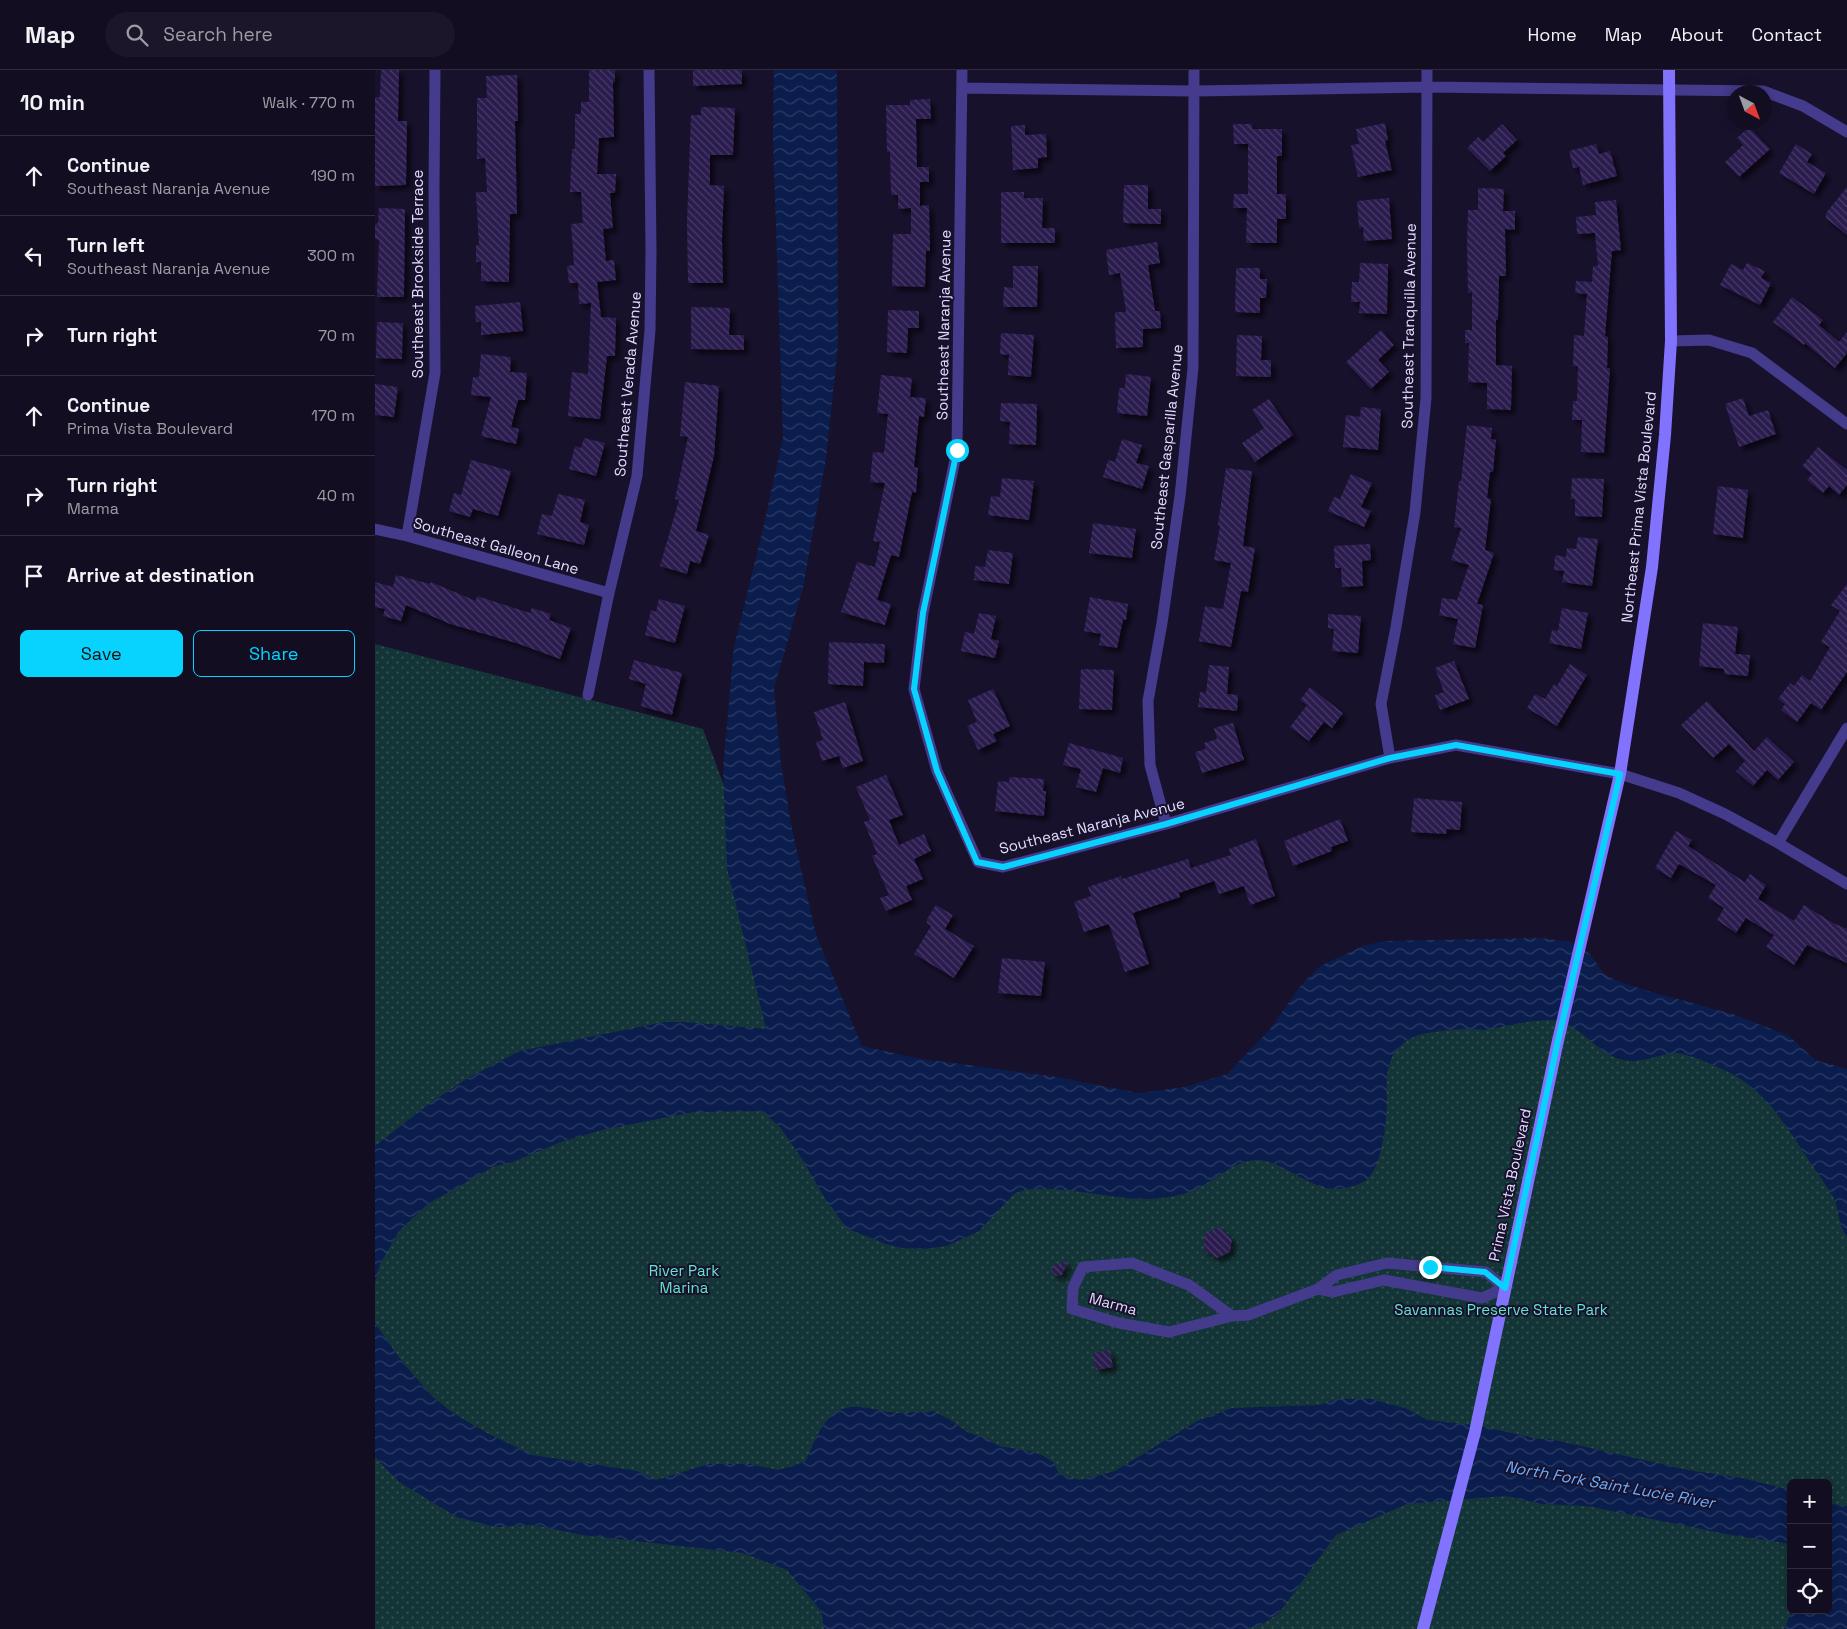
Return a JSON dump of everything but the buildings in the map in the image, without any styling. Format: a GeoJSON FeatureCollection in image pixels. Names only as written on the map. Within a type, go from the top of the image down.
{"type":"FeatureCollection","features":[{"type":"Feature","properties":{"kind":"main road","name":"Northeast Prima Vista Boulevard"},"geometry":{"type":"LineString","coordinates":[[1586,922],[1620,774],[1652,568],[1665,435],[1671,341],[1669,70]]}},
{"type":"Feature","properties":{"kind":"main road","name":"Prima Vista Boulevard"},"geometry":{"type":"LineString","coordinates":[[1423,1629],[1475,1432],[1557,1045],[1586,922]]}},
{"type":"Feature","properties":{"kind":"street","name":"Southeast Brookside Terrace"},"geometry":{"type":"LineString","coordinates":[[407,536],[435,373],[435,70]]}},
{"type":"Feature","properties":{"kind":"street","name":"Southeast Verada Avenue"},"geometry":{"type":"LineString","coordinates":[[588,695],[609,593],[637,476],[650,330],[649,70]]}},
{"type":"Feature","properties":{"kind":"street","name":"Southeast Naranja Avenue"},"geometry":{"type":"LineString","coordinates":[[962,70],[957,450],[923,613],[914,689],[934,762],[977,862],[1003,867],[1166,824],[1390,758],[1456,745],[1620,774],[1679,793],[1725,814],[1779,843],[1847,884]]}},
{"type":"Feature","properties":{"kind":"street","name":"Southeast Gasparilla Avenue"},"geometry":{"type":"LineString","coordinates":[[1166,824],[1150,765],[1148,701],[1162,623],[1180,496],[1193,368],[1194,70]]}},
{"type":"Feature","properties":{"kind":"street","name":"Southeast Tranquilla Avenue"},"geometry":{"type":"LineString","coordinates":[[1390,758],[1381,704],[1396,628],[1415,512],[1426,398],[1427,70]]}},
{"type":"Feature","properties":{"kind":"street"},"geometry":{"type":"LineString","coordinates":[[962,88],[1194,91],[1427,87],[1763,91],[1803,106],[1847,132]]}},
{"type":"Feature","properties":{"kind":"street"},"geometry":{"type":"LineString","coordinates":[[1671,341],[1709,340],[1753,353],[1847,424]]}},
{"type":"Feature","properties":{"kind":"street","name":"Southeast Galleon Lane"},"geometry":{"type":"LineString","coordinates":[[375,529],[407,536],[609,593]]}},
{"type":"Feature","properties":{"kind":"street"},"geometry":{"type":"LineString","coordinates":[[1779,843],[1847,728]]}},
{"type":"Feature","properties":{"kind":"street","name":"Marma"},"geometry":{"type":"LineString","coordinates":[[1232,1316],[1189,1285],[1131,1263],[1083,1267],[1073,1288],[1072,1309],[1119,1323],[1169,1332],[1232,1316],[1247,1315],[1318,1289],[1337,1275],[1387,1263],[1485,1272],[1505,1288],[1482,1298],[1384,1280],[1333,1292],[1318,1289]]}},
{"type":"Feature","properties":{"kind":"street"},"geometry":{"type":"LineString","coordinates":[[1428,1288],[1430,1267]]}},
{"type":"Feature","properties":{"kind":"green space","name":"Savannas Preserve State Park"},"geometry":{"type":"Polygon","coordinates":[[[375,644],[703,729],[767,902],[837,1110],[1146,1149],[1518,973],[1753,1063],[1847,1136],[1847,1629],[375,1629],[375,644]]]}},
{"type":"Feature","properties":{"kind":"water"},"geometry":{"type":"Polygon","coordinates":[[[774,70],[837,70],[838,346],[826,458],[803,588],[774,688],[781,764],[792,829],[816,935],[862,1046],[916,1058],[1057,1077],[1138,1093],[1185,1087],[1227,1074],[1271,1028],[1301,985],[1320,966],[1363,946],[1384,941],[1541,938],[1571,942],[1590,954],[1604,974],[1615,980],[1651,992],[1733,1014],[1789,1036],[1815,1060],[1847,1069],[1847,1236],[1842,1227],[1833,1197],[1793,1136],[1763,1098],[1745,1082],[1711,1064],[1682,1054],[1669,1054],[1637,1061],[1623,1060],[1606,1053],[1567,1024],[1559,1021],[1543,1020],[1485,1030],[1463,1029],[1427,1033],[1408,1040],[1396,1050],[1388,1069],[1386,1123],[1379,1157],[1371,1175],[1365,1181],[1347,1188],[1333,1189],[1321,1186],[1309,1182],[1277,1165],[1255,1160],[1236,1165],[1192,1191],[1167,1197],[1140,1199],[1054,1189],[1037,1189],[1013,1195],[979,1231],[947,1246],[923,1249],[902,1248],[886,1244],[846,1228],[780,1127],[762,1111],[694,1112],[602,1130],[561,1142],[515,1161],[493,1167],[428,1204],[399,1231],[380,1264],[375,1283],[375,1146],[430,1103],[468,1078],[520,1051],[664,1022],[766,1029],[727,868],[723,768],[734,647],[783,437],[773,138],[774,70]]]}},
{"type":"Feature","properties":{"kind":"water","name":"North Fork Saint Lucie River"},"geometry":{"type":"Polygon","coordinates":[[[375,1323],[403,1363],[433,1397],[453,1413],[487,1433],[533,1455],[637,1471],[656,1480],[709,1464],[749,1464],[778,1470],[805,1462],[824,1424],[841,1409],[850,1407],[901,1413],[933,1411],[967,1432],[985,1438],[999,1446],[1042,1455],[1053,1462],[1059,1473],[1080,1480],[1115,1471],[1197,1421],[1232,1408],[1319,1405],[1338,1399],[1371,1399],[1405,1408],[1428,1420],[1480,1426],[1538,1439],[1550,1439],[1688,1470],[1742,1478],[1787,1489],[1787,1543],[1731,1535],[1587,1506],[1542,1504],[1505,1496],[1407,1504],[1336,1535],[1279,1613],[1261,1625],[1247,1629],[824,1629],[821,1611],[787,1570],[743,1553],[582,1535],[534,1525],[495,1527],[457,1517],[399,1482],[375,1457],[375,1323]]]}},
{"type":"Feature","properties":{"kind":"water"},"geometry":{"type":"Polygon","coordinates":[[[1832,1503],[1842,1507],[1847,1506],[1847,1629],[1784,1629],[1790,1614],[1832,1614],[1832,1503]]]}},
{"type":"Feature","properties":{"kind":"route"},"geometry":{"type":"LineString","coordinates":[[957,450],[923,613],[914,689],[937,771],[977,862],[1003,867],[1166,824],[1390,758],[1456,745],[1620,774],[1557,1045],[1505,1288],[1485,1272],[1430,1267]]}},
{"type":"Feature","properties":{"kind":"park label","name":"River Park Marina"},"geometry":{"type":"Point","coordinates":[684,1280]}}]}
